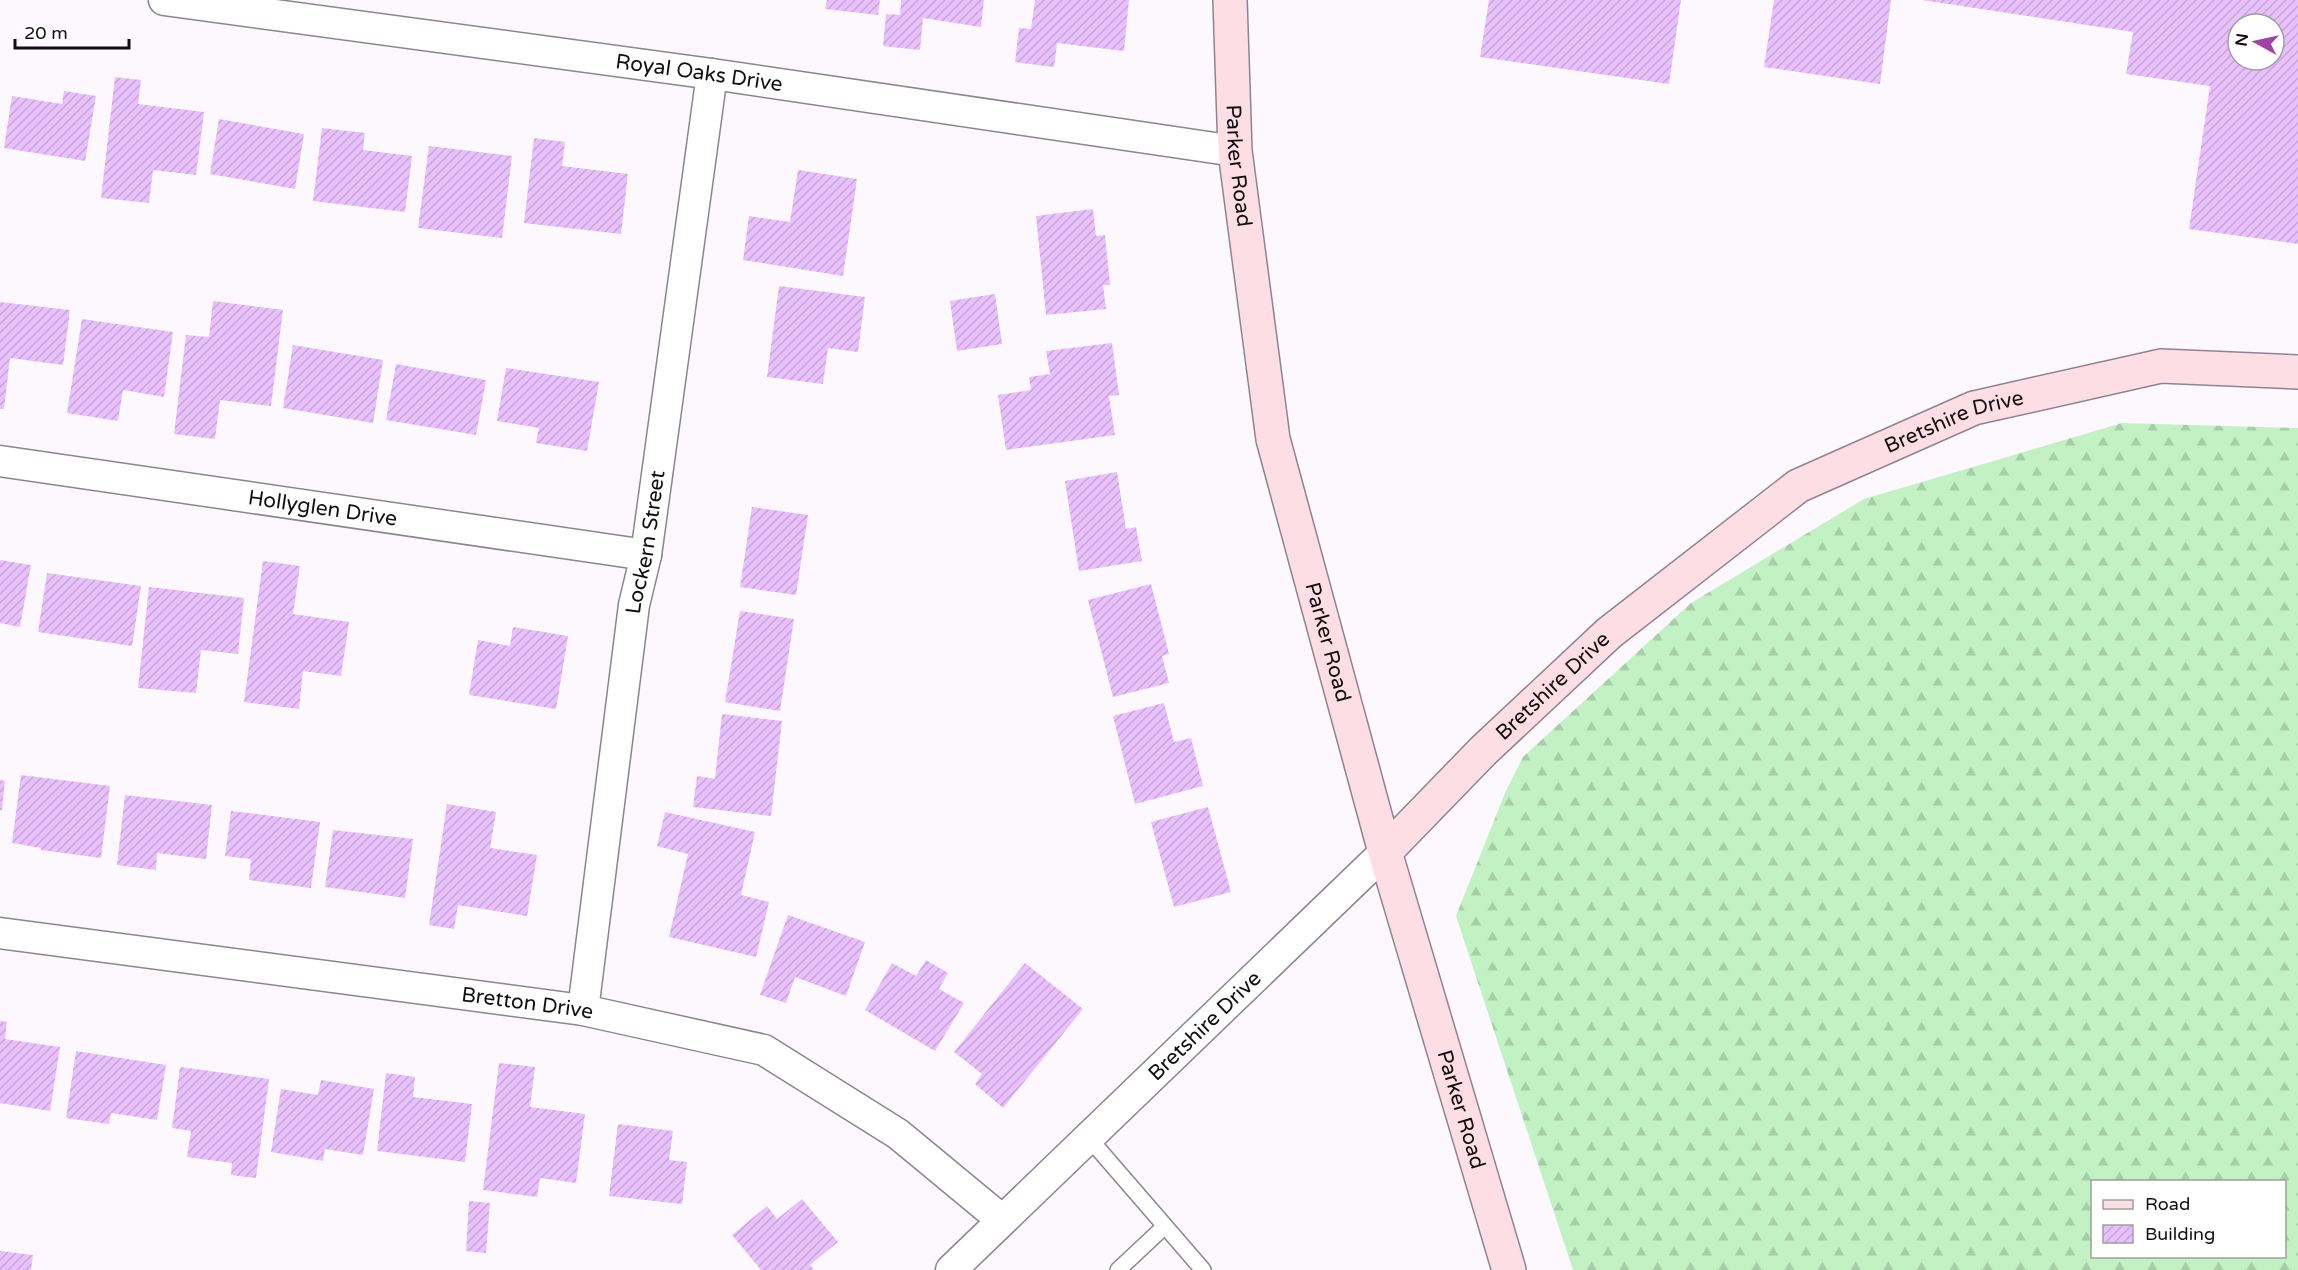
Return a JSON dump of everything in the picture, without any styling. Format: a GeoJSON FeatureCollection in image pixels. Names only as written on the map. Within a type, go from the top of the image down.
{"type":"FeatureCollection","features":[{"type":"Feature","properties":{"kind":"main road","name":"Parker Road"},"geometry":{"type":"LineString","coordinates":[[1230,0],[1235,151],[1273,439],[1385,852],[1509,1270]]}},
{"type":"Feature","properties":{"kind":"main road","name":"Bretshire Drive"},"geometry":{"type":"LineString","coordinates":[[1385,852],[1483,751],[1610,633],[1798,486],[1964,412],[1985,405],[2161,366],[2298,372]]}},
{"type":"Feature","properties":{"kind":"street","name":"Royal Oaks Drive"},"geometry":{"type":"LineString","coordinates":[[164,0],[712,74],[1235,151]]}},
{"type":"Feature","properties":{"kind":"street","name":"Lockern Street"},"geometry":{"type":"LineString","coordinates":[[584,1010],[634,605],[646,555],[712,74]]}},
{"type":"Feature","properties":{"kind":"street","name":"Hollyglen Drive"},"geometry":{"type":"LineString","coordinates":[[0,461],[646,555]]}},
{"type":"Feature","properties":{"kind":"street","name":"Bretshire Drive"},"geometry":{"type":"LineString","coordinates":[[951,1270],[1385,852]]}},
{"type":"Feature","properties":{"kind":"street","name":"Bretton Drive"},"geometry":{"type":"LineString","coordinates":[[0,933],[584,1010],[764,1050],[898,1134],[1002,1220]]}},
{"type":"Feature","properties":{"kind":"lane"},"geometry":{"type":"LineString","coordinates":[[1088,1137],[1203,1270]]}},
{"type":"Feature","properties":{"kind":"lane"},"geometry":{"type":"LineString","coordinates":[[1118,1270],[1165,1226]]}},
{"type":"Feature","properties":{"kind":"green space"},"geometry":{"type":"Polygon","coordinates":[[[2122,423],[2298,428],[2298,1270],[1573,1270],[1456,916],[1505,793],[1523,757],[1691,603],[1864,499],[2122,423]]]}},
{"type":"Feature","properties":{"kind":"building"},"geometry":{"type":"Polygon","coordinates":[[[827,0],[880,0],[878,15],[825,9],[827,0]]]}},
{"type":"Feature","properties":{"kind":"building"},"geometry":{"type":"Polygon","coordinates":[[[901,0],[984,0],[981,27],[923,18],[920,50],[883,46],[886,14],[900,15],[901,0]]]}},
{"type":"Feature","properties":{"kind":"building"},"geometry":{"type":"Polygon","coordinates":[[[1035,0],[1129,0],[1124,51],[1057,43],[1054,67],[1015,62],[1019,28],[1031,29],[1035,0]]]}},
{"type":"Feature","properties":{"kind":"building"},"geometry":{"type":"Polygon","coordinates":[[[1489,0],[1681,0],[1669,84],[1480,57],[1489,0]]]}},
{"type":"Feature","properties":{"kind":"building"},"geometry":{"type":"Polygon","coordinates":[[[1774,0],[1891,0],[1880,84],[1764,67],[1774,0]]]}},
{"type":"Feature","properties":{"kind":"building"},"geometry":{"type":"Polygon","coordinates":[[[1922,0],[2298,0],[2298,244],[2189,229],[2210,86],[2126,74],[2133,32],[1922,0]]]}},
{"type":"Feature","properties":{"kind":"building"},"geometry":{"type":"Polygon","coordinates":[[[115,77],[141,80],[138,104],[204,112],[196,175],[153,170],[149,203],[101,198],[115,77]]]}},
{"type":"Feature","properties":{"kind":"building"},"geometry":{"type":"Polygon","coordinates":[[[64,91],[96,96],[85,161],[4,148],[12,96],[62,104],[64,91]]]}},
{"type":"Feature","properties":{"kind":"building"},"geometry":{"type":"Polygon","coordinates":[[[219,119],[304,134],[295,189],[210,174],[219,119]]]}},
{"type":"Feature","properties":{"kind":"building"},"geometry":{"type":"Polygon","coordinates":[[[322,128],[365,133],[363,150],[412,156],[405,212],[313,201],[322,128]]]}},
{"type":"Feature","properties":{"kind":"building"},"geometry":{"type":"Polygon","coordinates":[[[534,138],[565,142],[562,166],[628,174],[621,234],[524,223],[534,138]]]}},
{"type":"Feature","properties":{"kind":"building"},"geometry":{"type":"Polygon","coordinates":[[[429,146],[512,156],[502,238],[418,228],[429,146]]]}},
{"type":"Feature","properties":{"kind":"building"},"geometry":{"type":"Polygon","coordinates":[[[798,170],[857,179],[843,276],[743,260],[749,216],[790,222],[798,170]]]}},
{"type":"Feature","properties":{"kind":"building"},"geometry":{"type":"Polygon","coordinates":[[[1093,209],[1096,236],[1105,235],[1110,285],[1103,285],[1106,309],[1046,315],[1036,216],[1093,209]]]}},
{"type":"Feature","properties":{"kind":"building"},"geometry":{"type":"Polygon","coordinates":[[[779,286],[865,297],[858,352],[828,348],[823,384],[767,377],[779,286]]]}},
{"type":"Feature","properties":{"kind":"building"},"geometry":{"type":"Polygon","coordinates":[[[995,294],[1002,344],[957,351],[950,301],[995,294]]]}},
{"type":"Feature","properties":{"kind":"building"},"geometry":{"type":"Polygon","coordinates":[[[213,301],[283,310],[271,406],[220,400],[215,439],[174,434],[186,335],[209,337],[213,301]]]}},
{"type":"Feature","properties":{"kind":"building"},"geometry":{"type":"Polygon","coordinates":[[[0,302],[70,310],[63,365],[10,358],[4,409],[0,409],[0,302]]]}},
{"type":"Feature","properties":{"kind":"building"},"geometry":{"type":"Polygon","coordinates":[[[82,319],[173,332],[164,397],[123,390],[118,421],[67,413],[82,319]]]}},
{"type":"Feature","properties":{"kind":"building"},"geometry":{"type":"Polygon","coordinates":[[[1112,343],[1119,395],[1109,396],[1115,435],[1006,450],[998,395],[1031,390],[1029,377],[1050,374],[1046,351],[1112,343]]]}},
{"type":"Feature","properties":{"kind":"building"},"geometry":{"type":"Polygon","coordinates":[[[293,345],[383,360],[373,423],[283,408],[293,345]]]}},
{"type":"Feature","properties":{"kind":"building"},"geometry":{"type":"Polygon","coordinates":[[[396,364],[486,380],[476,435],[386,420],[396,364]]]}},
{"type":"Feature","properties":{"kind":"building"},"geometry":{"type":"Polygon","coordinates":[[[506,368],[599,382],[587,451],[536,443],[539,428],[497,421],[506,368]]]}},
{"type":"Feature","properties":{"kind":"building"},"geometry":{"type":"Polygon","coordinates":[[[1117,472],[1126,529],[1136,527],[1142,561],[1079,571],[1065,481],[1117,472]]]}},
{"type":"Feature","properties":{"kind":"building"},"geometry":{"type":"Polygon","coordinates":[[[752,507],[808,515],[796,595],[740,587],[752,507]]]}},
{"type":"Feature","properties":{"kind":"building"},"geometry":{"type":"Polygon","coordinates":[[[0,560],[31,565],[20,627],[0,623],[0,560]]]}},
{"type":"Feature","properties":{"kind":"building"},"geometry":{"type":"Polygon","coordinates":[[[263,561],[300,566],[293,614],[349,622],[341,676],[303,671],[299,709],[244,702],[263,561]]]}},
{"type":"Feature","properties":{"kind":"building"},"geometry":{"type":"Polygon","coordinates":[[[47,573],[141,586],[132,646],[38,632],[47,573]]]}},
{"type":"Feature","properties":{"kind":"building"},"geometry":{"type":"Polygon","coordinates":[[[1151,584],[1169,654],[1162,656],[1169,683],[1113,697],[1088,600],[1151,584]]]}},
{"type":"Feature","properties":{"kind":"building"},"geometry":{"type":"Polygon","coordinates":[[[149,587],[244,598],[238,654],[201,650],[196,693],[138,688],[149,587]]]}},
{"type":"Feature","properties":{"kind":"building"},"geometry":{"type":"Polygon","coordinates":[[[740,611],[794,619],[780,711],[725,702],[740,611]]]}},
{"type":"Feature","properties":{"kind":"building"},"geometry":{"type":"Polygon","coordinates":[[[513,627],[568,636],[556,709],[469,695],[478,640],[510,646],[513,627]]]}},
{"type":"Feature","properties":{"kind":"building"},"geometry":{"type":"Polygon","coordinates":[[[1164,703],[1174,742],[1191,738],[1203,786],[1135,804],[1113,716],[1164,703]]]}},
{"type":"Feature","properties":{"kind":"building"},"geometry":{"type":"Polygon","coordinates":[[[722,714],[782,721],[771,816],[693,807],[697,776],[715,779],[722,714]]]}},
{"type":"Feature","properties":{"kind":"building"},"geometry":{"type":"Polygon","coordinates":[[[21,775],[110,786],[101,858],[41,850],[41,848],[12,843],[21,775]]]}},
{"type":"Feature","properties":{"kind":"building"},"geometry":{"type":"Polygon","coordinates":[[[0,780],[5,781],[2,810],[0,810],[0,780]]]}},
{"type":"Feature","properties":{"kind":"building"},"geometry":{"type":"Polygon","coordinates":[[[125,795],[212,805],[206,859],[157,853],[156,870],[117,865],[125,795]]]}},
{"type":"Feature","properties":{"kind":"building"},"geometry":{"type":"Polygon","coordinates":[[[447,804],[496,812],[490,848],[537,855],[527,916],[458,905],[454,929],[429,925],[447,804]]]}},
{"type":"Feature","properties":{"kind":"building"},"geometry":{"type":"Polygon","coordinates":[[[1208,807],[1231,892],[1174,907],[1151,822],[1208,807]]]}},
{"type":"Feature","properties":{"kind":"building"},"geometry":{"type":"Polygon","coordinates":[[[231,811],[320,822],[311,888],[249,880],[251,859],[225,856],[231,811]]]}},
{"type":"Feature","properties":{"kind":"building"},"geometry":{"type":"Polygon","coordinates":[[[665,812],[755,832],[741,895],[769,902],[756,957],[669,937],[688,854],[657,846],[665,812]]]}},
{"type":"Feature","properties":{"kind":"building"},"geometry":{"type":"Polygon","coordinates":[[[333,830],[413,839],[405,898],[325,887],[333,830]]]}},
{"type":"Feature","properties":{"kind":"building"},"geometry":{"type":"Polygon","coordinates":[[[788,915],[865,942],[846,996],[795,977],[786,1003],[760,995],[788,915]]]}},
{"type":"Feature","properties":{"kind":"building"},"geometry":{"type":"Polygon","coordinates":[[[926,960],[948,973],[939,989],[964,1003],[935,1051],[865,1010],[892,963],[916,976],[926,960]]]}},
{"type":"Feature","properties":{"kind":"building"},"geometry":{"type":"Polygon","coordinates":[[[1025,963],[1083,1009],[1003,1108],[975,1084],[982,1074],[954,1052],[1025,963]]]}},
{"type":"Feature","properties":{"kind":"building"},"geometry":{"type":"Polygon","coordinates":[[[0,1021],[7,1022],[5,1039],[60,1047],[50,1111],[0,1103],[0,1021]]]}},
{"type":"Feature","properties":{"kind":"building"},"geometry":{"type":"Polygon","coordinates":[[[76,1051],[166,1065],[157,1120],[111,1113],[109,1124],[66,1118],[76,1051]]]}},
{"type":"Feature","properties":{"kind":"building"},"geometry":{"type":"Polygon","coordinates":[[[499,1063],[535,1067],[530,1107],[585,1114],[576,1183],[540,1178],[537,1197],[483,1190],[499,1063]]]}},
{"type":"Feature","properties":{"kind":"building"},"geometry":{"type":"Polygon","coordinates":[[[180,1067],[269,1079],[256,1178],[231,1175],[232,1163],[187,1157],[191,1131],[172,1128],[180,1067]]]}},
{"type":"Feature","properties":{"kind":"building"},"geometry":{"type":"Polygon","coordinates":[[[386,1073],[415,1077],[413,1097],[472,1104],[465,1162],[377,1151],[386,1073]]]}},
{"type":"Feature","properties":{"kind":"building"},"geometry":{"type":"Polygon","coordinates":[[[321,1080],[374,1089],[363,1155],[325,1149],[323,1161],[271,1152],[281,1089],[318,1095],[321,1080]]]}},
{"type":"Feature","properties":{"kind":"building"},"geometry":{"type":"Polygon","coordinates":[[[618,1124],[673,1131],[669,1160],[687,1162],[682,1204],[609,1196],[618,1124]]]}},
{"type":"Feature","properties":{"kind":"building"},"geometry":{"type":"Polygon","coordinates":[[[802,1199],[838,1242],[810,1265],[814,1270],[761,1270],[732,1235],[767,1206],[777,1219],[802,1199]]]}},
{"type":"Feature","properties":{"kind":"building"},"geometry":{"type":"Polygon","coordinates":[[[469,1201],[490,1203],[486,1253],[466,1251],[469,1201]]]}},
{"type":"Feature","properties":{"kind":"building"},"geometry":{"type":"Polygon","coordinates":[[[0,1251],[33,1255],[31,1270],[0,1270],[0,1251]]]}}]}
